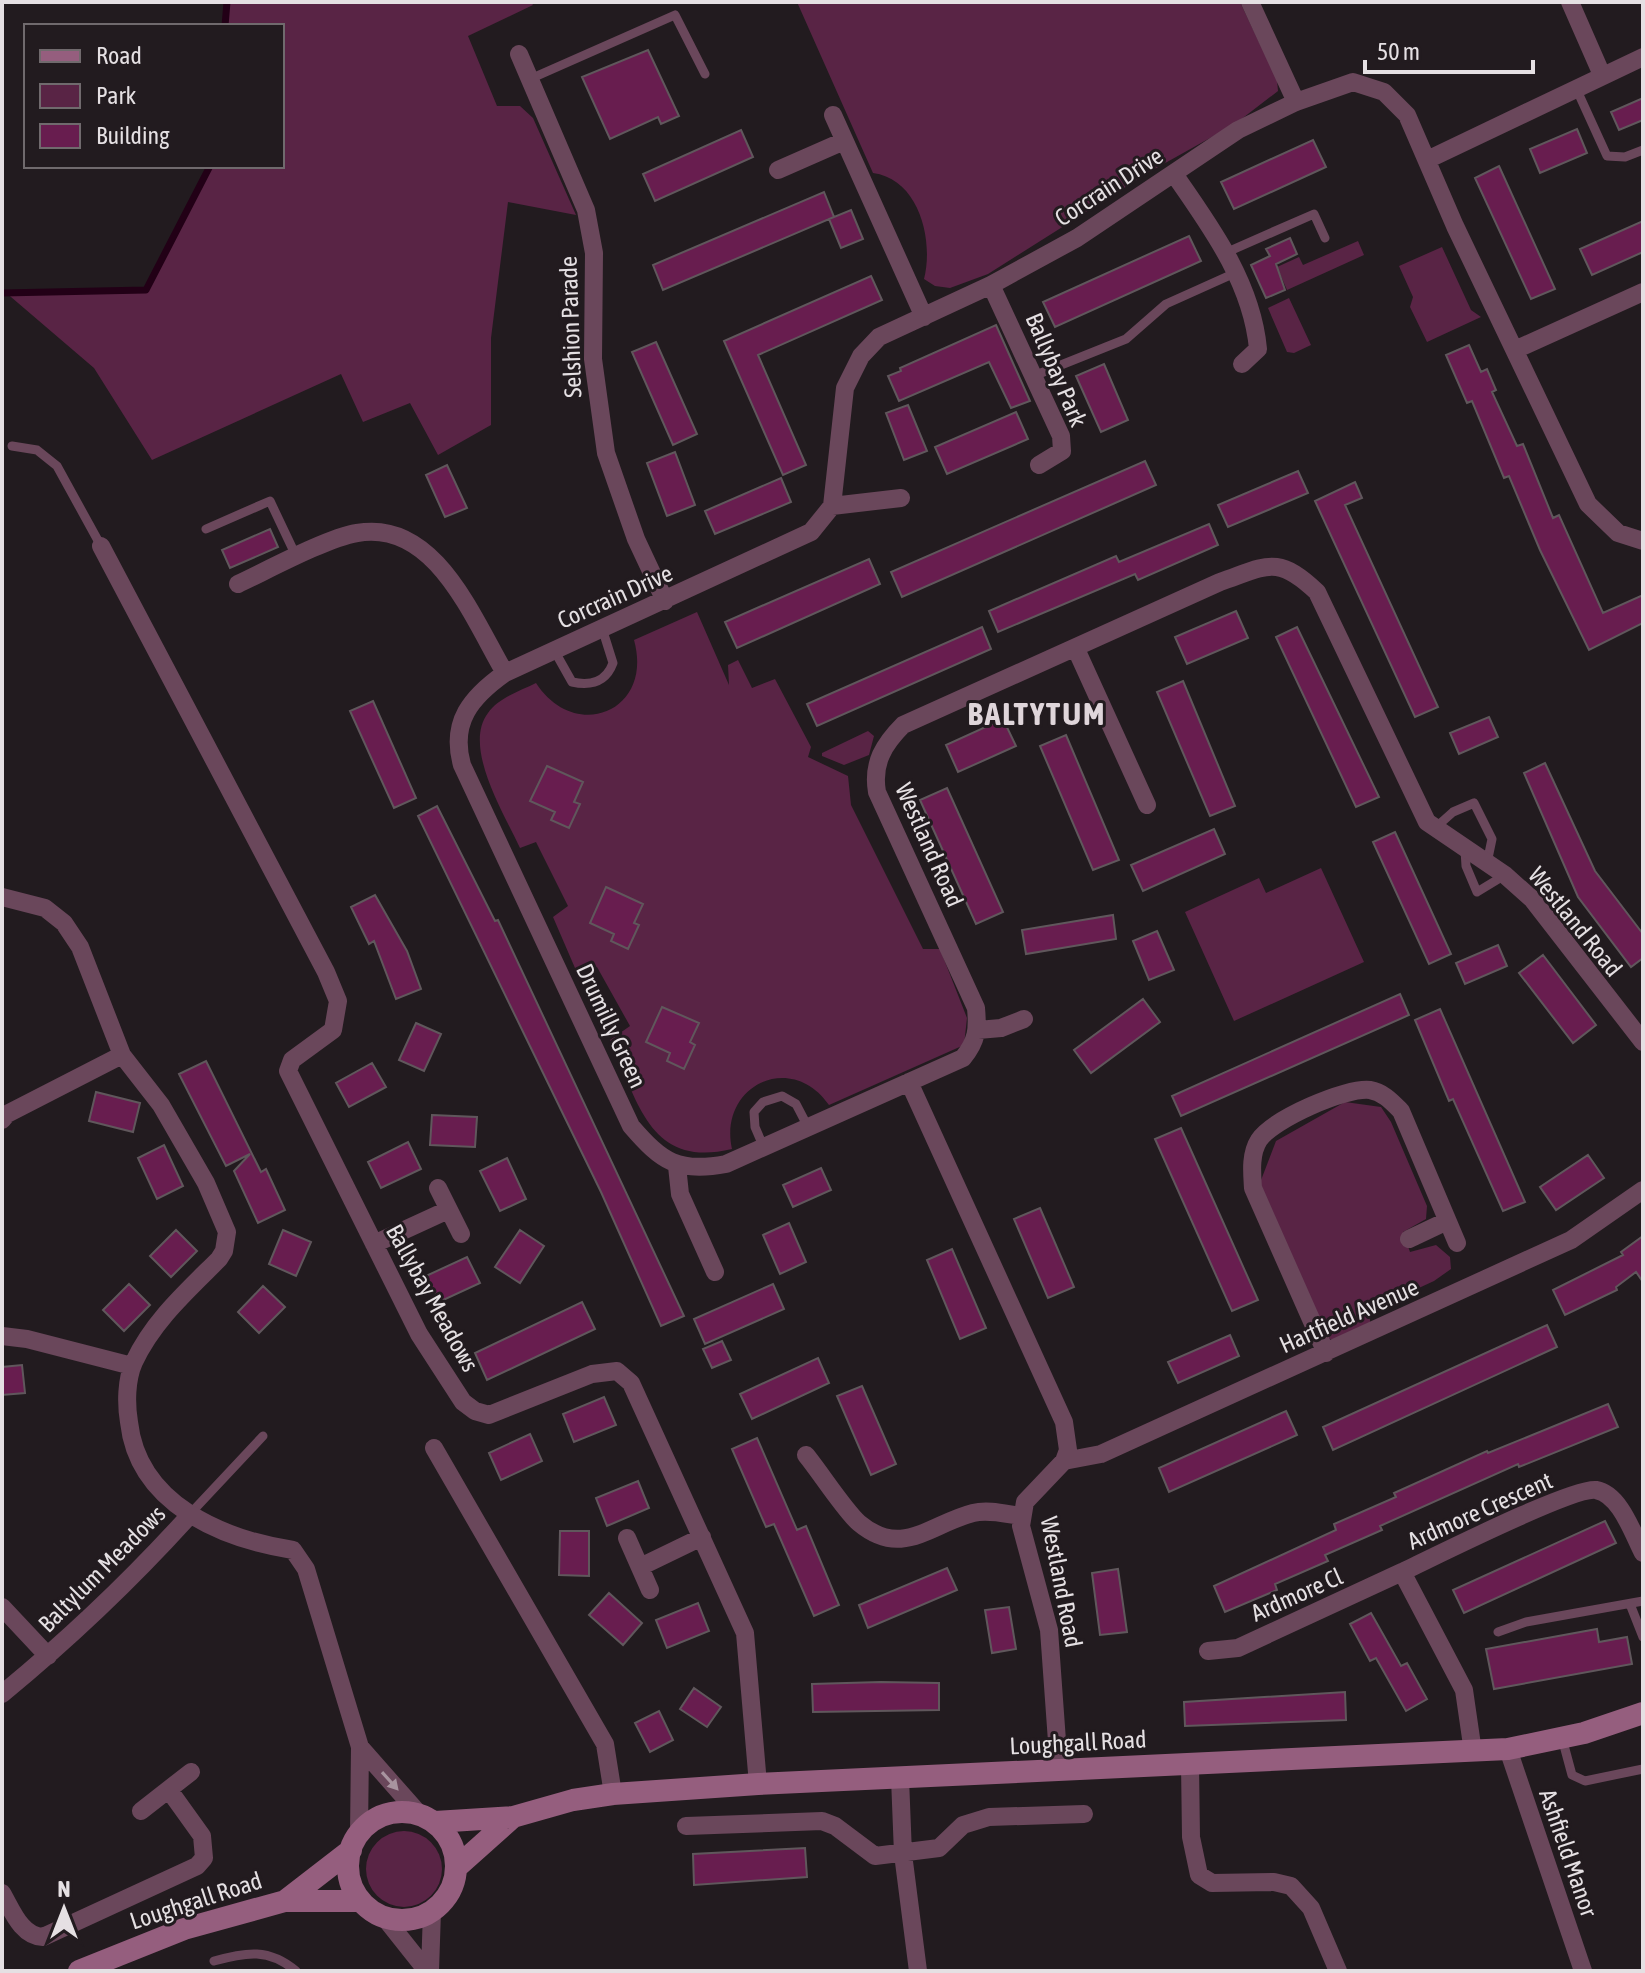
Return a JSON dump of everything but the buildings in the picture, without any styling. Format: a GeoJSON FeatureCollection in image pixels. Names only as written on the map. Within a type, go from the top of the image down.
{"type":"FeatureCollection","features":[{"type":"Feature","properties":{"kind":"main road","name":"Loughgall Road"},"geometry":{"type":"LineString","coordinates":[[428,1818],[513,1817],[573,1800],[613,1794],[758,1784],[1508,1749],[1562,1738],[1643,1713]]}},
{"type":"Feature","properties":{"kind":"main road"},"geometry":{"type":"LineString","coordinates":[[387,1814],[428,1818],[451,1842],[457,1867],[449,1892],[432,1911],[400,1920],[384,1917],[361,1901],[352,1885],[348,1867],[355,1842],[371,1821],[387,1814]]}},
{"type":"Feature","properties":{"kind":"main road","name":"Loughgall Road"},"geometry":{"type":"LineString","coordinates":[[457,1867],[513,1817]]}},
{"type":"Feature","properties":{"kind":"main road","name":"Loughgall Road"},"geometry":{"type":"LineString","coordinates":[[285,1901],[355,1842]]}},
{"type":"Feature","properties":{"kind":"main road","name":"Loughgall Road"},"geometry":{"type":"LineString","coordinates":[[79,1971],[184,1929],[285,1901],[361,1901]]}},
{"type":"Feature","properties":{"kind":"street"},"geometry":{"type":"LineString","coordinates":[[1250,2],[1296,102]]}},
{"type":"Feature","properties":{"kind":"street"},"geometry":{"type":"LineString","coordinates":[[1570,2],[1602,75]]}},
{"type":"Feature","properties":{"kind":"street","name":"Selshion Parade"},"geometry":{"type":"LineString","coordinates":[[519,54],[586,210],[594,253],[592,344],[603,440],[616,486],[665,601]]}},
{"type":"Feature","properties":{"kind":"street"},"geometry":{"type":"LineString","coordinates":[[1427,160],[1643,57]]}},
{"type":"Feature","properties":{"kind":"street","name":"Corcrain Drive"},"geometry":{"type":"LineString","coordinates":[[505,673],[799,541],[811,532],[832,506],[845,388],[861,356],[879,337],[991,285],[1077,238],[1238,130],[1296,102],[1353,82],[1384,92],[1407,115],[1588,504],[1618,533],[1643,541]]}},
{"type":"Feature","properties":{"kind":"street"},"geometry":{"type":"LineString","coordinates":[[833,115],[924,317]]}},
{"type":"Feature","properties":{"kind":"street"},"geometry":{"type":"LineString","coordinates":[[778,170],[844,141]]}},
{"type":"Feature","properties":{"kind":"street"},"geometry":{"type":"LineString","coordinates":[[1174,174],[1225,253],[1255,315],[1258,349],[1242,364]]}},
{"type":"Feature","properties":{"kind":"street","name":"Ballybay Park"},"geometry":{"type":"LineString","coordinates":[[991,285],[1036,375],[1061,436],[1062,451],[1039,465]]}},
{"type":"Feature","properties":{"kind":"street"},"geometry":{"type":"LineString","coordinates":[[1517,349],[1643,292]]}},
{"type":"Feature","properties":{"kind":"street"},"geometry":{"type":"LineString","coordinates":[[832,506],[901,498]]}},
{"type":"Feature","properties":{"kind":"street"},"geometry":{"type":"LineString","coordinates":[[238,584],[354,533],[382,531],[408,538],[435,557],[505,673]]}},
{"type":"Feature","properties":{"kind":"street","name":"Ballybay Meadows"},"geometry":{"type":"LineString","coordinates":[[101,546],[338,1001],[333,1030],[292,1060],[288,1071],[441,1371],[463,1402],[475,1411],[489,1415],[592,1374],[617,1371],[631,1383],[745,1633],[758,1784]]}},
{"type":"Feature","properties":{"kind":"street","name":"Westland Road"},"geometry":{"type":"LineString","coordinates":[[978,1030],[976,1008],[877,792],[879,758],[885,743],[903,725],[1220,582],[1265,567],[1282,566],[1299,575],[1317,592],[1427,822],[1505,875],[1532,899],[1643,1042]]}},
{"type":"Feature","properties":{"kind":"street"},"geometry":{"type":"LineString","coordinates":[[1076,649],[1147,805]]}},
{"type":"Feature","properties":{"kind":"street","name":"Drumilly Green"},"geometry":{"type":"LineString","coordinates":[[505,673],[481,690],[464,714],[457,748],[462,765],[631,1126],[654,1153],[677,1166]]}},
{"type":"Feature","properties":{"kind":"street","name":"Baltylum Meadows"},"geometry":{"type":"LineString","coordinates":[[2,897],[45,908],[64,923],[80,947],[122,1055],[161,1105],[206,1183],[227,1241],[219,1259],[166,1311],[132,1366],[126,1404],[131,1439],[145,1473],[189,1516],[255,1544],[293,1550],[306,1569],[360,1747],[355,1842]]}},
{"type":"Feature","properties":{"kind":"street"},"geometry":{"type":"LineString","coordinates":[[715,1272],[680,1194],[677,1166],[701,1169],[726,1164],[764,1148],[963,1058],[974,1045],[978,1030],[1001,1028],[1024,1019]]}},
{"type":"Feature","properties":{"kind":"street"},"geometry":{"type":"LineString","coordinates":[[2,1120],[7,1114],[122,1055]]}},
{"type":"Feature","properties":{"kind":"street"},"geometry":{"type":"LineString","coordinates":[[909,1082],[1064,1422],[1068,1450],[1064,1461]]}},
{"type":"Feature","properties":{"kind":"street"},"geometry":{"type":"LineString","coordinates":[[1326,1353],[1253,1188],[1252,1161],[1259,1139],[1283,1120],[1349,1090],[1373,1090],[1386,1096],[1401,1111],[1457,1243]]}},
{"type":"Feature","properties":{"kind":"street"},"geometry":{"type":"LineString","coordinates":[[438,1188],[461,1234]]}},
{"type":"Feature","properties":{"kind":"street","name":"Hartfield Avenue"},"geometry":{"type":"LineString","coordinates":[[1064,1461],[1101,1454],[1571,1240],[1643,1190]]}},
{"type":"Feature","properties":{"kind":"street"},"geometry":{"type":"LineString","coordinates":[[374,1244],[448,1210]]}},
{"type":"Feature","properties":{"kind":"street"},"geometry":{"type":"LineString","coordinates":[[1409,1239],[1447,1221]]}},
{"type":"Feature","properties":{"kind":"street"},"geometry":{"type":"LineString","coordinates":[[2,1336],[27,1339],[132,1366]]}},
{"type":"Feature","properties":{"kind":"street"},"geometry":{"type":"LineString","coordinates":[[434,1448],[605,1744],[613,1794]]}},
{"type":"Feature","properties":{"kind":"street"},"geometry":{"type":"LineString","coordinates":[[806,1455],[856,1521],[874,1534],[899,1540],[915,1538],[976,1512],[1021,1516]]}},
{"type":"Feature","properties":{"kind":"street","name":"Westland Road"},"geometry":{"type":"LineString","coordinates":[[1059,1769],[1049,1630],[1027,1551],[1021,1516],[1036,1488],[1064,1461]]}},
{"type":"Feature","properties":{"kind":"street","name":"Ardmore Crescent"},"geometry":{"type":"LineString","coordinates":[[1473,1752],[1464,1690],[1402,1572],[1512,1521],[1581,1492],[1597,1490],[1613,1499],[1643,1553]]}},
{"type":"Feature","properties":{"kind":"street","name":"Baltylum Meadows"},"geometry":{"type":"LineString","coordinates":[[2,1694],[48,1656],[146,1564],[189,1516]]}},
{"type":"Feature","properties":{"kind":"street"},"geometry":{"type":"LineString","coordinates":[[640,1567],[702,1537]]}},
{"type":"Feature","properties":{"kind":"street"},"geometry":{"type":"LineString","coordinates":[[627,1538],[650,1590]]}},
{"type":"Feature","properties":{"kind":"street","name":"Ardmore Cl"},"geometry":{"type":"LineString","coordinates":[[1208,1651],[1238,1648],[1402,1572]]}},
{"type":"Feature","properties":{"kind":"street","name":"Baltylum Meadows"},"geometry":{"type":"LineString","coordinates":[[2,1607],[48,1656]]}},
{"type":"Feature","properties":{"kind":"street","name":"Baltylum Meadows"},"geometry":{"type":"LineString","coordinates":[[360,1747],[428,1818]]}},
{"type":"Feature","properties":{"kind":"street","name":"Ashfield Manor"},"geometry":{"type":"LineString","coordinates":[[1508,1749],[1583,1971]]}},
{"type":"Feature","properties":{"kind":"street"},"geometry":{"type":"LineString","coordinates":[[1190,1764],[1191,1837],[1199,1875],[1212,1883],[1274,1882],[1291,1886],[1311,1908],[1338,1971]]}},
{"type":"Feature","properties":{"kind":"street"},"geometry":{"type":"LineString","coordinates":[[141,1811],[191,1772]]}},
{"type":"Feature","properties":{"kind":"street"},"geometry":{"type":"LineString","coordinates":[[900,1778],[903,1854],[918,1971]]}},
{"type":"Feature","properties":{"kind":"street"},"geometry":{"type":"LineString","coordinates":[[2,1893],[24,1929],[43,1937],[197,1866],[204,1858],[202,1836],[169,1790]]}},
{"type":"Feature","properties":{"kind":"street"},"geometry":{"type":"LineString","coordinates":[[686,1826],[822,1821],[835,1826],[875,1856],[939,1848],[970,1821],[1007,1816],[1084,1814]]}},
{"type":"Feature","properties":{"kind":"street"},"geometry":{"type":"LineString","coordinates":[[428,1971],[432,1911]]}},
{"type":"Feature","properties":{"kind":"street"},"geometry":{"type":"LineString","coordinates":[[384,1917],[428,1971]]}},
{"type":"Feature","properties":{"kind":"lane"},"geometry":{"type":"LineString","coordinates":[[530,79],[675,15],[705,74]]}},
{"type":"Feature","properties":{"kind":"lane"},"geometry":{"type":"LineString","coordinates":[[1576,88],[1607,156],[1625,157],[1643,150]]}},
{"type":"Feature","properties":{"kind":"lane"},"geometry":{"type":"LineString","coordinates":[[1225,253],[1314,214],[1325,238]]}},
{"type":"Feature","properties":{"kind":"lane"},"geometry":{"type":"LineString","coordinates":[[1036,375],[1126,339],[1166,304],[1235,273]]}},
{"type":"Feature","properties":{"kind":"lane"},"geometry":{"type":"LineString","coordinates":[[12,446],[37,450],[57,466],[101,546]]}},
{"type":"Feature","properties":{"kind":"lane"},"geometry":{"type":"LineString","coordinates":[[206,529],[270,501],[297,558]]}},
{"type":"Feature","properties":{"kind":"lane"},"geometry":{"type":"LineString","coordinates":[[554,650],[572,682],[586,685],[599,681],[613,663],[602,628]]}},
{"type":"Feature","properties":{"kind":"lane"},"geometry":{"type":"LineString","coordinates":[[1435,828],[1453,812],[1474,803],[1492,839],[1487,863]]}},
{"type":"Feature","properties":{"kind":"lane"},"geometry":{"type":"LineString","coordinates":[[1465,850],[1466,866],[1477,892],[1505,875]]}},
{"type":"Feature","properties":{"kind":"lane"},"geometry":{"type":"LineString","coordinates":[[764,1148],[755,1127],[754,1112],[763,1102],[782,1096],[796,1104],[808,1127]]}},
{"type":"Feature","properties":{"kind":"lane"},"geometry":{"type":"LineString","coordinates":[[189,1516],[263,1436]]}},
{"type":"Feature","properties":{"kind":"lane"},"geometry":{"type":"LineString","coordinates":[[1498,1632],[1526,1622],[1643,1601]]}},
{"type":"Feature","properties":{"kind":"lane"},"geometry":{"type":"LineString","coordinates":[[1630,1604],[1643,1637]]}},
{"type":"Feature","properties":{"kind":"lane"},"geometry":{"type":"LineString","coordinates":[[1562,1738],[1572,1775],[1585,1781],[1643,1769]]}},
{"type":"Feature","properties":{"kind":"lane"},"geometry":{"type":"LineString","coordinates":[[214,1961],[255,1952],[277,1958],[296,1971]]}},
{"type":"Feature","properties":{"kind":"green space"},"geometry":{"type":"Polygon","coordinates":[[[227,2],[531,2],[533,5],[468,36],[497,106],[520,106],[533,118],[576,215],[508,202],[491,338],[491,425],[438,455],[410,403],[363,422],[341,374],[152,460],[94,368],[4,291],[146,290],[209,168],[284,168],[284,24],[225,24],[227,2]]]}},
{"type":"Feature","properties":{"kind":"green space"},"geometry":{"type":"Polygon","coordinates":[[[797,2],[1240,2],[1277,80],[1278,91],[1235,124],[1151,171],[988,274],[950,288],[935,286],[924,279],[927,247],[920,214],[902,187],[889,178],[873,173],[797,2]]]}},
{"type":"Feature","properties":{"kind":"green space"},"geometry":{"type":"Polygon","coordinates":[[[1358,241],[1364,255],[1287,290],[1277,267],[1299,257],[1303,265],[1358,241]]]}},
{"type":"Feature","properties":{"kind":"green space"},"geometry":{"type":"Polygon","coordinates":[[[1442,247],[1471,310],[1481,317],[1427,342],[1410,307],[1413,297],[1399,266],[1442,247]]]}},
{"type":"Feature","properties":{"kind":"green space"},"geometry":{"type":"Polygon","coordinates":[[[1289,298],[1311,345],[1294,353],[1287,352],[1268,308],[1289,298]]]}},
{"type":"Feature","properties":{"kind":"green space"},"geometry":{"type":"Polygon","coordinates":[[[697,612],[729,685],[728,665],[738,660],[752,688],[775,679],[811,747],[808,757],[848,776],[851,805],[923,949],[940,949],[967,1018],[964,1045],[829,1105],[813,1089],[796,1080],[778,1078],[761,1083],[747,1093],[736,1108],[731,1127],[732,1149],[704,1153],[682,1149],[664,1139],[650,1125],[639,1107],[610,1040],[630,1026],[597,967],[578,975],[553,917],[568,906],[536,842],[520,848],[496,800],[480,744],[481,727],[492,708],[510,695],[536,683],[552,701],[571,712],[589,715],[607,711],[622,701],[633,686],[637,665],[634,640],[697,612]]]}},
{"type":"Feature","properties":{"kind":"green space"},"geometry":{"type":"Polygon","coordinates":[[[868,731],[874,736],[869,755],[844,765],[822,756],[822,753],[868,731]]]}},
{"type":"Feature","properties":{"kind":"green space"},"geometry":{"type":"Polygon","coordinates":[[[1321,868],[1364,962],[1234,1021],[1185,912],[1259,878],[1266,893],[1321,868]]]}},
{"type":"Feature","properties":{"kind":"green space"},"geometry":{"type":"Polygon","coordinates":[[[1345,1102],[1381,1107],[1391,1122],[1427,1206],[1426,1219],[1403,1232],[1410,1252],[1436,1245],[1450,1257],[1451,1269],[1434,1281],[1369,1311],[1371,1330],[1338,1342],[1323,1336],[1258,1188],[1276,1141],[1345,1102]]]}},
{"type":"Feature","properties":{"kind":"green space"},"geometry":{"type":"Polygon","coordinates":[[[404,1831],[419,1834],[431,1842],[439,1854],[442,1869],[439,1884],[431,1896],[419,1904],[404,1907],[389,1904],[377,1896],[369,1884],[366,1869],[369,1854],[377,1842],[389,1834],[404,1831]]]}},
{"type":"Feature","properties":{"kind":"waterway"},"geometry":{"type":"LineString","coordinates":[[225,24],[227,2]]}},
{"type":"Feature","properties":{"kind":"waterway"},"geometry":{"type":"LineString","coordinates":[[2,293],[146,290],[209,168]]}},
{"type":"Feature","properties":{"kind":"district","name":"BALTYTUM"},"geometry":{"type":"Point","coordinates":[1037,714]}}]}
